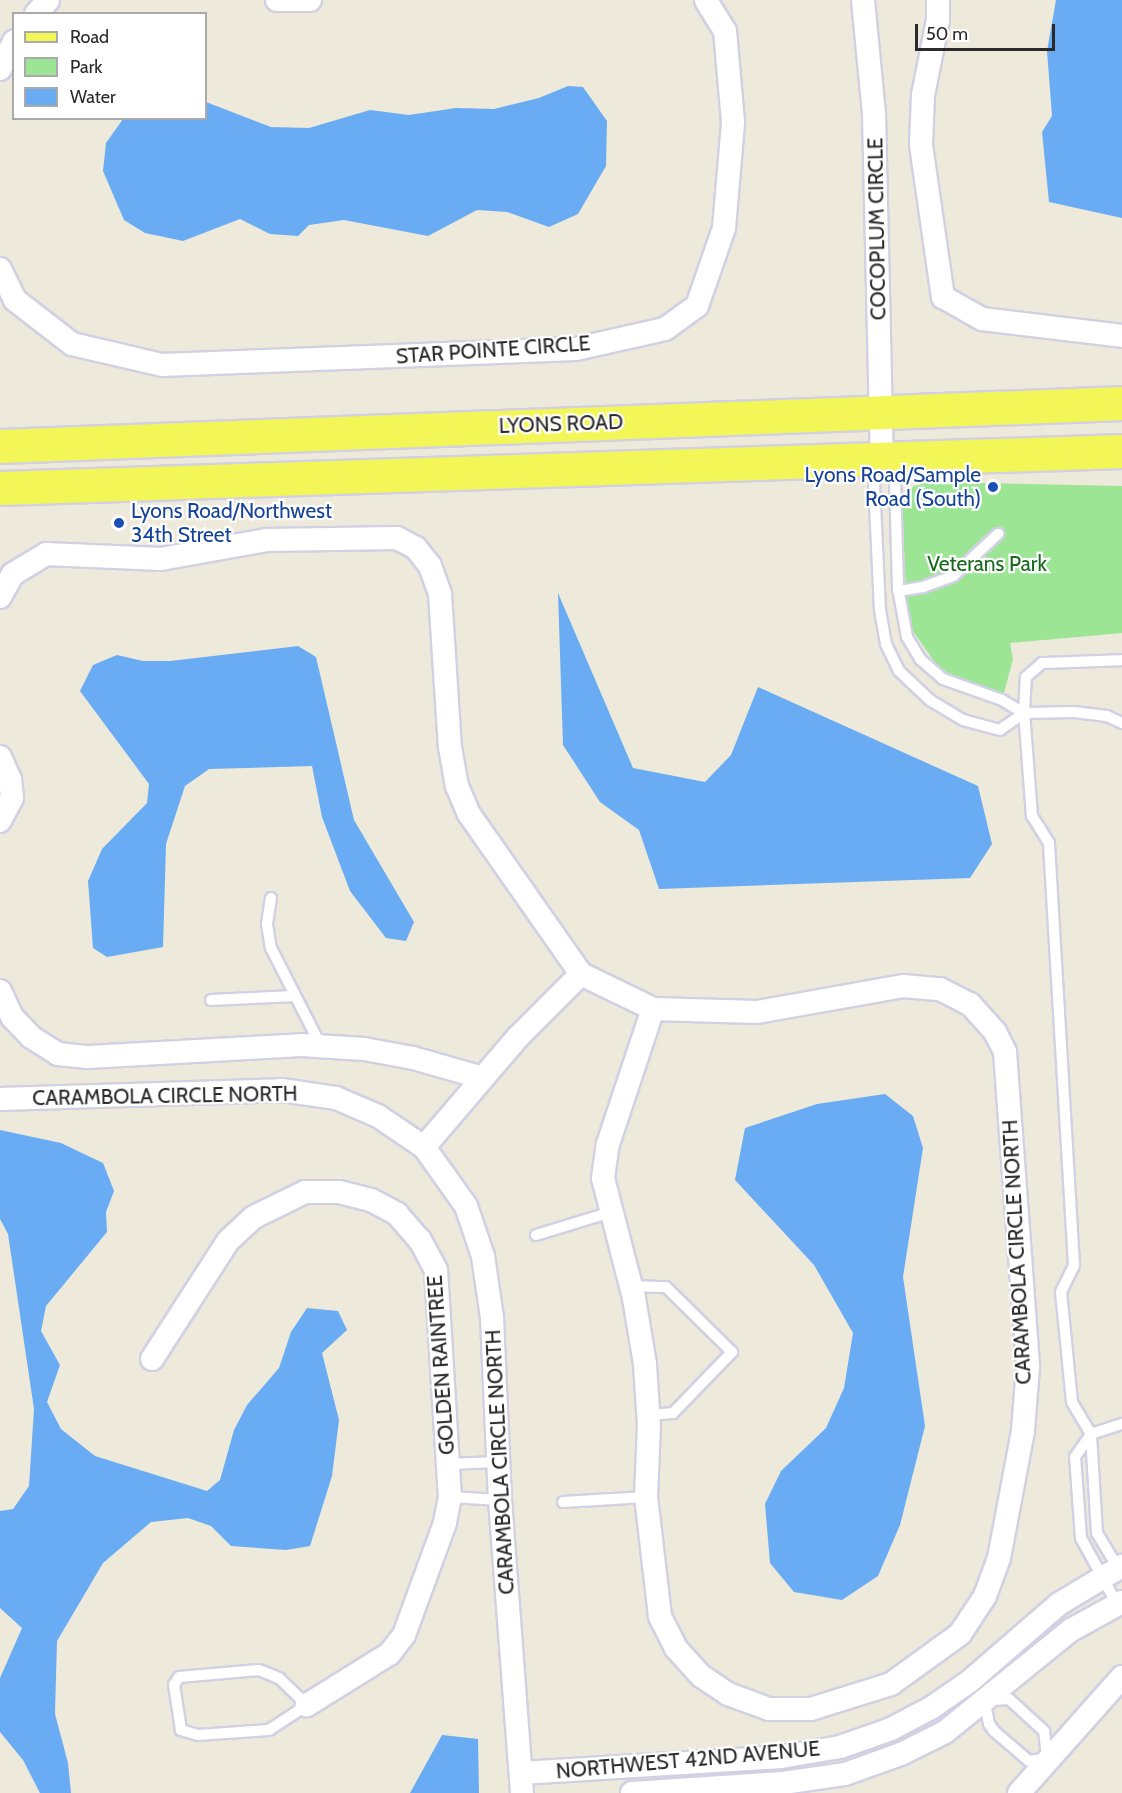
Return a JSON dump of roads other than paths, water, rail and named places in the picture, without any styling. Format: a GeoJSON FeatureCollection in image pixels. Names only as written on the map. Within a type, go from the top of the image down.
{"type":"FeatureCollection","features":[{"type":"Feature","properties":{"kind":"main road","name":"LYONS ROAD"},"geometry":{"type":"LineString","coordinates":[[0,446],[1122,403]]}},
{"type":"Feature","properties":{"kind":"main road"},"geometry":{"type":"LineString","coordinates":[[0,488],[1122,451]]}},
{"type":"Feature","properties":{"kind":"street"},"geometry":{"type":"LineString","coordinates":[[38,12],[48,0]]}},
{"type":"Feature","properties":{"kind":"street"},"geometry":{"type":"LineString","coordinates":[[277,0],[310,0]]}},
{"type":"Feature","properties":{"kind":"street","name":"STAR POINTE CIRCLE"},"geometry":{"type":"LineString","coordinates":[[0,269],[15,300],[72,344],[162,365],[576,349],[665,329],[698,306],[724,228],[732,111],[725,31],[706,0]]}},
{"type":"Feature","properties":{"kind":"street","name":"COCOPLUM CIRCLE"},"geometry":{"type":"LineString","coordinates":[[863,0],[874,114],[882,458]]}},
{"type":"Feature","properties":{"kind":"street"},"geometry":{"type":"LineString","coordinates":[[938,0],[923,94],[921,145],[943,297],[982,319],[1122,336]]}},
{"type":"Feature","properties":{"kind":"street"},"geometry":{"type":"LineString","coordinates":[[0,69],[12,45]]}},
{"type":"Feature","properties":{"kind":"street"},"geometry":{"type":"LineString","coordinates":[[0,597],[13,574],[46,554],[161,559],[267,540],[397,538],[416,548],[430,566],[440,594],[450,747],[458,786],[469,814],[581,974],[518,1036],[424,1147]]}},
{"type":"Feature","properties":{"kind":"street"},"geometry":{"type":"LineString","coordinates":[[0,757],[10,779],[12,798],[0,821]]}},
{"type":"Feature","properties":{"kind":"street","name":"CARAMBOLA CIRCLE NORTH"},"geometry":{"type":"LineString","coordinates":[[581,974],[652,1009],[757,1012],[903,986],[940,989],[970,1004],[995,1032],[1005,1052],[1028,1367],[1023,1431],[999,1558],[985,1596],[960,1634],[931,1659],[891,1684],[848,1700],[811,1709],[769,1709],[728,1694],[701,1676],[676,1648],[660,1616],[646,1497],[648,1415],[645,1364],[631,1286],[603,1178],[608,1144],[652,1009]]}},
{"type":"Feature","properties":{"kind":"street"},"geometry":{"type":"LineString","coordinates":[[0,992],[12,1017],[31,1037],[58,1054],[88,1057],[322,1047],[414,1058],[483,1078]]}},
{"type":"Feature","properties":{"kind":"street","name":"CARAMBOLA CIRCLE NORTH"},"geometry":{"type":"LineString","coordinates":[[0,1100],[282,1090],[336,1098],[378,1116],[424,1147],[466,1206],[483,1256],[492,1318],[500,1500],[522,1783]]}},
{"type":"Feature","properties":{"kind":"street","name":"GOLDEN RAINTREE"},"geometry":{"type":"LineString","coordinates":[[152,1359],[208,1267],[228,1241],[254,1217],[305,1192],[339,1192],[371,1200],[397,1214],[420,1240],[436,1270],[450,1497],[424,1585],[404,1635],[389,1654],[307,1704]]}},
{"type":"Feature","properties":{"kind":"street","name":"NORTHWEST 42ND AVENUE"},"geometry":{"type":"LineString","coordinates":[[522,1783],[781,1757],[840,1747],[891,1729],[970,1681],[1059,1604],[1116,1571]]}},
{"type":"Feature","properties":{"kind":"street","name":"NORTHWEST 42ND AVENUE"},"geometry":{"type":"LineString","coordinates":[[632,1793],[783,1784],[845,1774],[901,1754],[945,1732],[1071,1630],[1120,1603]]}},
{"type":"Feature","properties":{"kind":"street"},"geometry":{"type":"LineString","coordinates":[[1018,1793],[1122,1677]]}},
{"type":"Feature","properties":{"kind":"lane"},"geometry":{"type":"LineString","coordinates":[[882,458],[896,480],[898,591],[907,637],[920,659],[943,679],[1002,700],[1024,713],[1074,712],[1107,716],[1122,723]]}},
{"type":"Feature","properties":{"kind":"lane"},"geometry":{"type":"LineString","coordinates":[[882,458],[874,483],[880,610],[886,644],[899,671],[931,701],[963,720],[1000,730],[1024,713]]}},
{"type":"Feature","properties":{"kind":"lane"},"geometry":{"type":"LineString","coordinates":[[898,591],[953,576],[998,534]]}},
{"type":"Feature","properties":{"kind":"lane"},"geometry":{"type":"LineString","coordinates":[[1120,1603],[1116,1571],[1097,1533],[1091,1434],[1072,1402],[1061,1292],[1074,1264],[1049,843],[1032,816],[1024,713],[1026,677],[1042,663],[1122,660]]}},
{"type":"Feature","properties":{"kind":"lane"},"geometry":{"type":"LineString","coordinates":[[271,898],[267,924],[271,948],[322,1047]]}},
{"type":"Feature","properties":{"kind":"lane"},"geometry":{"type":"LineString","coordinates":[[211,1000],[294,996]]}},
{"type":"Feature","properties":{"kind":"lane"},"geometry":{"type":"LineString","coordinates":[[536,1235],[611,1212]]}},
{"type":"Feature","properties":{"kind":"lane"},"geometry":{"type":"LineString","coordinates":[[631,1286],[666,1287],[732,1352],[673,1413],[648,1415]]}},
{"type":"Feature","properties":{"kind":"lane"},"geometry":{"type":"LineString","coordinates":[[1116,1571],[1081,1538],[1076,1503],[1075,1457],[1091,1434],[1120,1428]]}},
{"type":"Feature","properties":{"kind":"lane"},"geometry":{"type":"LineString","coordinates":[[448,1464],[498,1462]]}},
{"type":"Feature","properties":{"kind":"lane"},"geometry":{"type":"LineString","coordinates":[[450,1497],[500,1500]]}},
{"type":"Feature","properties":{"kind":"lane"},"geometry":{"type":"LineString","coordinates":[[563,1502],[646,1497]]}},
{"type":"Feature","properties":{"kind":"lane","name":"GOLDEN RAINTREE"},"geometry":{"type":"LineString","coordinates":[[259,1670],[279,1678],[307,1704],[269,1730],[198,1735],[181,1730],[174,1685],[179,1677],[194,1674],[259,1670]]}},
{"type":"Feature","properties":{"kind":"lane"},"geometry":{"type":"LineString","coordinates":[[970,1681],[985,1700],[989,1724],[994,1731],[1029,1761],[1047,1758],[1044,1731],[1009,1699],[985,1700]]}},
{"type":"Feature","properties":{"kind":"water"},"geometry":{"type":"Polygon","coordinates":[[[1056,0],[1122,0],[1122,218],[1049,202],[1042,132],[1052,116],[1047,51],[1056,0]]]}},
{"type":"Feature","properties":{"kind":"water"},"geometry":{"type":"Polygon","coordinates":[[[568,86],[583,87],[607,121],[606,166],[578,214],[549,227],[507,212],[477,210],[428,236],[344,220],[309,225],[298,236],[270,234],[240,219],[183,241],[145,233],[124,220],[103,171],[106,143],[122,120],[207,120],[207,102],[271,127],[309,128],[370,110],[409,115],[456,108],[494,109],[539,98],[568,86]]]}},
{"type":"Feature","properties":{"kind":"water"},"geometry":{"type":"Polygon","coordinates":[[[558,593],[633,768],[705,782],[731,755],[758,687],[978,786],[992,844],[970,878],[659,889],[639,830],[600,802],[563,745],[558,593]]]}},
{"type":"Feature","properties":{"kind":"water"},"geometry":{"type":"Polygon","coordinates":[[[298,646],[316,657],[354,820],[414,922],[406,941],[386,938],[350,891],[322,817],[312,766],[209,769],[185,786],[166,844],[163,947],[107,957],[93,948],[88,881],[102,849],[147,803],[149,784],[80,691],[93,665],[117,655],[143,661],[170,661],[298,646]]]}},
{"type":"Feature","properties":{"kind":"water"},"geometry":{"type":"Polygon","coordinates":[[[885,1094],[913,1116],[923,1148],[903,1277],[925,1426],[900,1525],[878,1576],[842,1600],[794,1592],[770,1563],[765,1504],[781,1471],[826,1428],[844,1388],[853,1333],[814,1265],[735,1180],[745,1128],[817,1104],[885,1094]]]}},
{"type":"Feature","properties":{"kind":"water"},"geometry":{"type":"Polygon","coordinates":[[[0,1130],[61,1143],[103,1163],[114,1191],[106,1212],[107,1232],[46,1306],[41,1331],[60,1365],[47,1402],[61,1429],[95,1456],[207,1491],[220,1480],[234,1430],[247,1405],[279,1368],[291,1332],[307,1308],[338,1311],[347,1330],[322,1353],[339,1420],[332,1476],[310,1546],[286,1550],[231,1546],[211,1526],[188,1518],[151,1522],[103,1563],[57,1641],[55,1714],[68,1763],[71,1793],[40,1793],[23,1760],[0,1732],[0,1678],[22,1628],[0,1608],[0,1511],[13,1509],[29,1486],[34,1409],[8,1234],[0,1219],[0,1130]]]}},
{"type":"Feature","properties":{"kind":"water"},"geometry":{"type":"Polygon","coordinates":[[[442,1735],[478,1739],[479,1793],[410,1793],[442,1735]]]}},
{"type":"Feature","properties":{"kind":"place","name":"Lyons Road/Sample Road (South)"},"geometry":{"type":"Point","coordinates":[993,487]}},
{"type":"Feature","properties":{"kind":"place","name":"Lyons Road/Northwest 34th Street"},"geometry":{"type":"Point","coordinates":[119,523]}},
{"type":"Feature","properties":{"kind":"park label","name":"Veterans Park"},"geometry":{"type":"Point","coordinates":[987,564]}}]}
